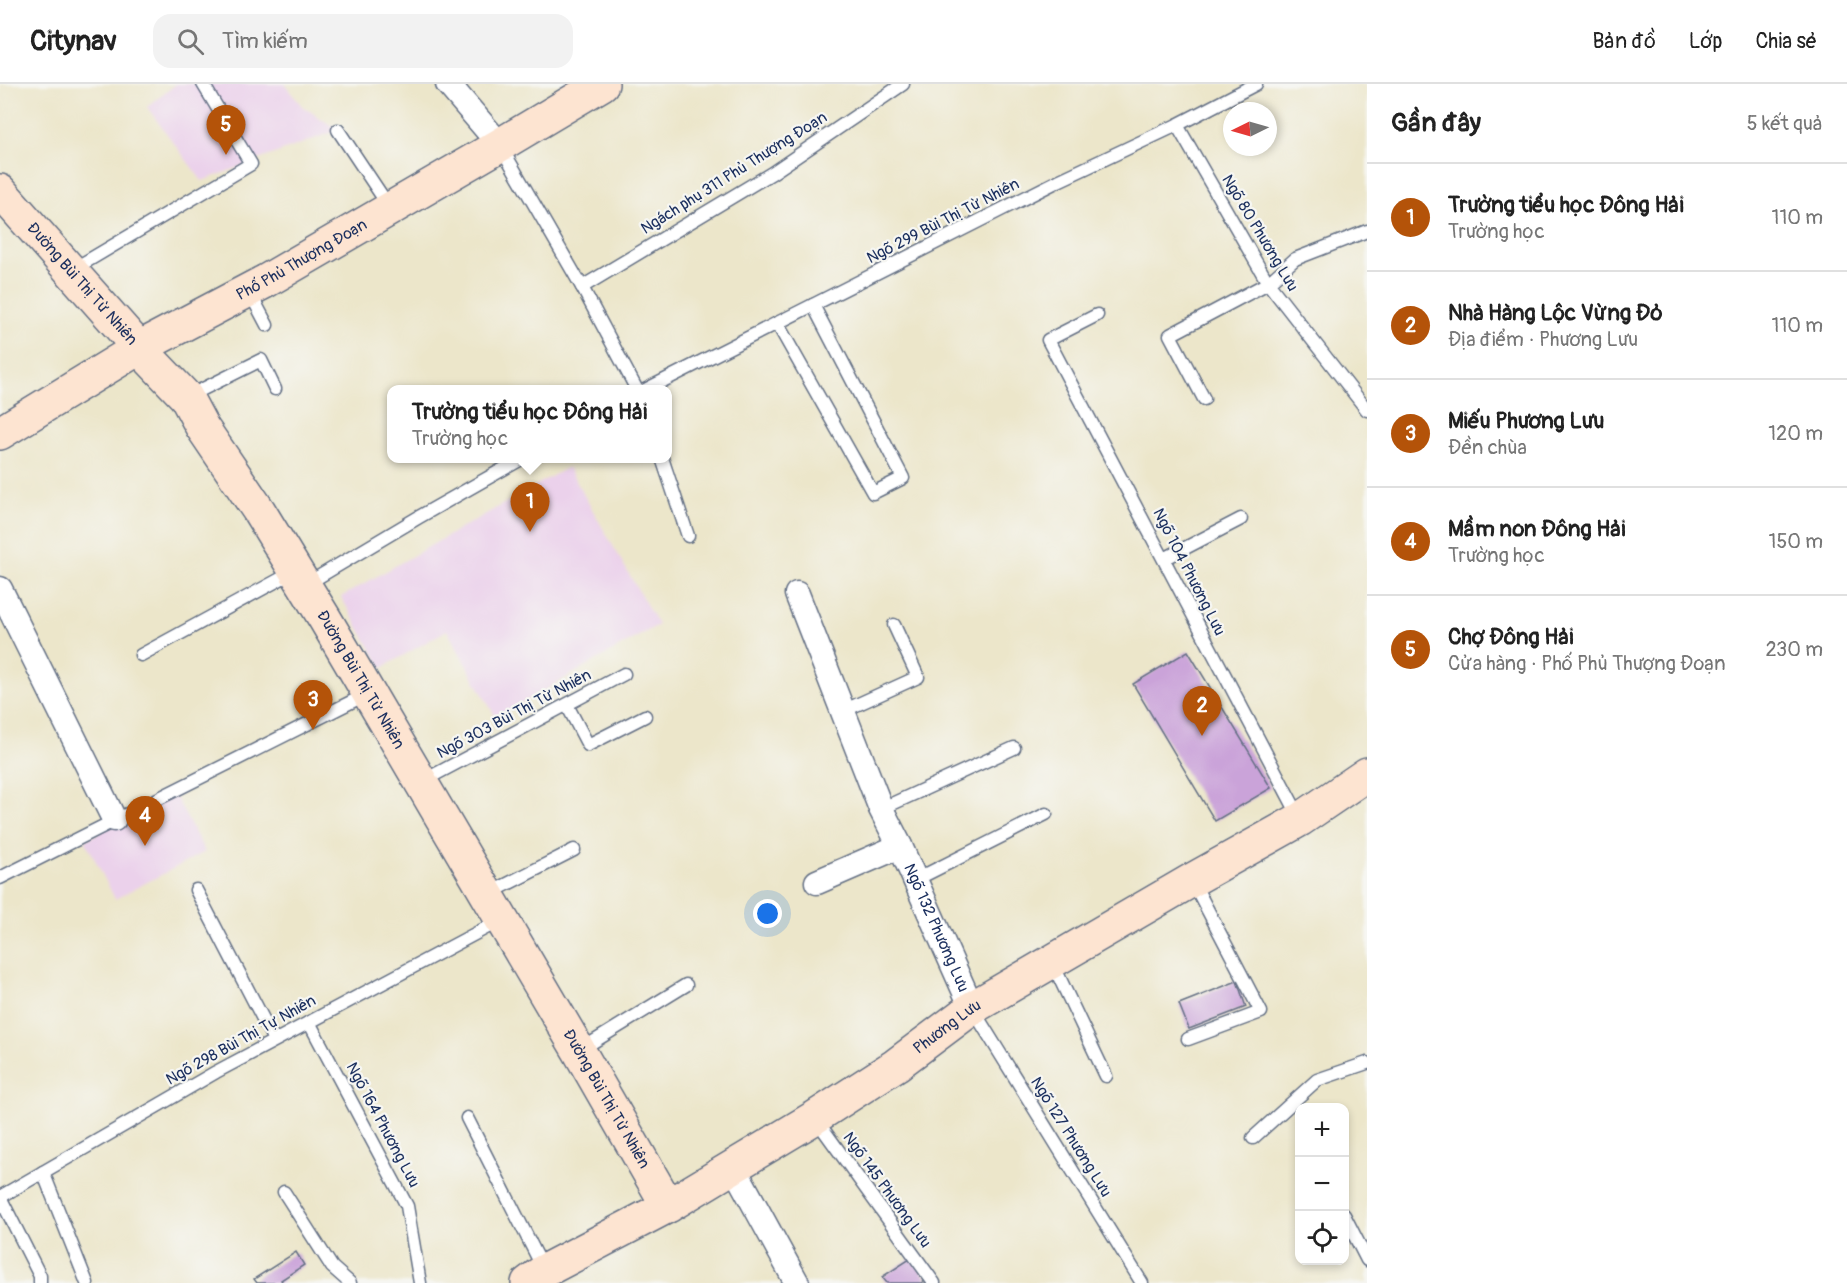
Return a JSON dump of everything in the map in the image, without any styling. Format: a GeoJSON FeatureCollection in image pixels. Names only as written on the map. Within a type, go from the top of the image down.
{"type":"FeatureCollection","features":[{"type":"Feature","properties":{"kind":"street"},"geometry":{"type":"LineString","coordinates":[[448,84],[500,145]]}},
{"type":"Feature","properties":{"kind":"street","name":"Phố Phủ Thượng Đoạn"},"geometry":{"type":"LineString","coordinates":[[0,433],[140,348],[249,291],[602,84]]}},
{"type":"Feature","properties":{"kind":"street","name":"Đường Bùi Thị Từ Nhiên"},"geometry":{"type":"LineString","coordinates":[[0,191],[186,397],[202,427],[259,511],[579,1050],[668,1206]]}},
{"type":"Feature","properties":{"kind":"street"},"geometry":{"type":"LineString","coordinates":[[0,589],[114,819]]}},
{"type":"Feature","properties":{"kind":"street","name":"Ngõ 132 Phương Lưu"},"geometry":{"type":"LineString","coordinates":[[797,594],[881,809],[900,846],[972,1008]]}},
{"type":"Feature","properties":{"kind":"street","name":"Phương Lưu"},"geometry":{"type":"LineString","coordinates":[[536,1277],[668,1206],[814,1118],[896,1065],[972,1008],[1301,819],[1367,774]]}},
{"type":"Feature","properties":{"kind":"street"},"geometry":{"type":"LineString","coordinates":[[817,882],[900,846]]}},
{"type":"Feature","properties":{"kind":"street"},"geometry":{"type":"LineString","coordinates":[[734,1166],[797,1283]]}},
{"type":"Feature","properties":{"kind":"lane"},"geometry":{"type":"LineString","coordinates":[[70,270],[251,164],[203,84]]}},
{"type":"Feature","properties":{"kind":"lane","name":"Ngách phụ 311 Phủ Thượng Đoạn"},"geometry":{"type":"LineString","coordinates":[[582,287],[772,173],[903,84]]}},
{"type":"Feature","properties":{"kind":"lane","name":"Ngõ 299 Bùi Thị Từ Nhiên"},"geometry":{"type":"LineString","coordinates":[[655,385],[1058,181],[1177,125],[1256,84]]}},
{"type":"Feature","properties":{"kind":"lane","name":"Ngõ 80 Phương Lưu"},"geometry":{"type":"LineString","coordinates":[[1177,125],[1268,283],[1367,410]]}},
{"type":"Feature","properties":{"kind":"lane"},"geometry":{"type":"LineString","coordinates":[[338,130],[391,209]]}},
{"type":"Feature","properties":{"kind":"lane"},"geometry":{"type":"LineString","coordinates":[[500,145],[582,287],[634,385]]}},
{"type":"Feature","properties":{"kind":"lane"},"geometry":{"type":"LineString","coordinates":[[1204,399],[1170,335],[1268,283],[1295,259],[1367,231]]}},
{"type":"Feature","properties":{"kind":"lane"},"geometry":{"type":"LineString","coordinates":[[249,291],[267,325]]}},
{"type":"Feature","properties":{"kind":"lane"},"geometry":{"type":"LineString","coordinates":[[777,323],[873,493],[903,478],[813,305]]}},
{"type":"Feature","properties":{"kind":"lane","name":"Ngõ 104 Phương Lưu"},"geometry":{"type":"LineString","coordinates":[[1097,315],[1048,340],[1301,819]]}},
{"type":"Feature","properties":{"kind":"lane"},"geometry":{"type":"LineString","coordinates":[[186,397],[261,360],[275,389]]}},
{"type":"Feature","properties":{"kind":"lane"},"geometry":{"type":"LineString","coordinates":[[141,655],[299,579],[419,517],[516,463]]}},
{"type":"Feature","properties":{"kind":"lane"},"geometry":{"type":"LineString","coordinates":[[663,463],[688,536]]}},
{"type":"Feature","properties":{"kind":"lane"},"geometry":{"type":"LineString","coordinates":[[1164,559],[1241,519]]}},
{"type":"Feature","properties":{"kind":"lane"},"geometry":{"type":"LineString","coordinates":[[843,711],[918,677],[894,625]]}},
{"type":"Feature","properties":{"kind":"lane","name":"Ngõ 303 Bùi Thị Từ Nhiên"},"geometry":{"type":"LineString","coordinates":[[420,783],[624,674]]}},
{"type":"Feature","properties":{"kind":"lane"},"geometry":{"type":"LineString","coordinates":[[0,878],[368,694]]}},
{"type":"Feature","properties":{"kind":"lane"},"geometry":{"type":"LineString","coordinates":[[567,705],[588,745],[645,716]]}},
{"type":"Feature","properties":{"kind":"lane"},"geometry":{"type":"LineString","coordinates":[[881,809],[1014,748]]}},
{"type":"Feature","properties":{"kind":"lane"},"geometry":{"type":"LineString","coordinates":[[915,880],[1046,813]]}},
{"type":"Feature","properties":{"kind":"lane","name":"Ngõ 298 Bùi Thị Tự Nhiên"},"geometry":{"type":"LineString","coordinates":[[0,1197],[216,1072],[309,1022],[494,907],[574,850]]}},
{"type":"Feature","properties":{"kind":"lane"},"geometry":{"type":"LineString","coordinates":[[1188,1039],[1261,1012],[1192,880]]}},
{"type":"Feature","properties":{"kind":"lane"},"geometry":{"type":"LineString","coordinates":[[196,890],[274,1040]]}},
{"type":"Feature","properties":{"kind":"lane"},"geometry":{"type":"LineString","coordinates":[[1051,961],[1106,1076]]}},
{"type":"Feature","properties":{"kind":"lane"},"geometry":{"type":"LineString","coordinates":[[579,1050],[686,985]]}},
{"type":"Feature","properties":{"kind":"lane","name":"Ngõ 127 Phương Lưu"},"geometry":{"type":"LineString","coordinates":[[972,1008],[1142,1283]]}},
{"type":"Feature","properties":{"kind":"lane","name":"Ngõ 164 Phương Lưu"},"geometry":{"type":"LineString","coordinates":[[309,1022],[407,1206],[420,1283]]}},
{"type":"Feature","properties":{"kind":"lane"},"geometry":{"type":"LineString","coordinates":[[1252,1138],[1317,1080],[1367,1063]]}},
{"type":"Feature","properties":{"kind":"lane"},"geometry":{"type":"LineString","coordinates":[[467,1118],[536,1277]]}},
{"type":"Feature","properties":{"kind":"lane","name":"Ngõ 145 Phương Lưu"},"geometry":{"type":"LineString","coordinates":[[814,1118],[934,1283]]}},
{"type":"Feature","properties":{"kind":"lane"},"geometry":{"type":"LineString","coordinates":[[44,1172],[87,1283]]}},
{"type":"Feature","properties":{"kind":"lane"},"geometry":{"type":"LineString","coordinates":[[284,1192],[332,1268],[350,1283]]}},
{"type":"Feature","properties":{"kind":"lane"},"geometry":{"type":"LineString","coordinates":[[0,1197],[40,1276],[40,1283]]}},
{"type":"Feature","properties":{"kind":"lane"},"geometry":{"type":"LineString","coordinates":[[1349,1225],[1367,1260]]}},
{"type":"Feature","properties":{"kind":"shaded area"},"geometry":{"type":"Polygon","coordinates":[[[174,84],[285,84],[302,106],[338,130],[202,181],[147,107],[174,84]]]}},
{"type":"Feature","properties":{"kind":"shaded area"},"geometry":{"type":"Polygon","coordinates":[[[568,467],[658,625],[496,718],[447,630],[382,668],[341,597],[568,467]]]}},
{"type":"Feature","properties":{"kind":"shaded area"},"geometry":{"type":"Polygon","coordinates":[[[174,794],[205,852],[115,899],[85,840],[174,794]]]}},
{"type":"Feature","properties":{"kind":"building"},"geometry":{"type":"Polygon","coordinates":[[[1188,651],[1271,788],[1215,821],[1133,684],[1188,651]]]}},
{"type":"Feature","properties":{"kind":"building"},"geometry":{"type":"Polygon","coordinates":[[[1237,981],[1246,1007],[1189,1029],[1179,1004],[1237,981]]]}},
{"type":"Feature","properties":{"kind":"building"},"geometry":{"type":"Polygon","coordinates":[[[296,1252],[304,1265],[281,1280],[283,1283],[257,1283],[254,1279],[296,1252]]]}},
{"type":"Feature","properties":{"kind":"building"},"geometry":{"type":"Polygon","coordinates":[[[913,1257],[927,1279],[922,1283],[887,1283],[882,1277],[913,1257]]]}},
{"type":"Feature","properties":{"kind":"place","name":"Chợ Đông Hải"},"geometry":{"type":"Point","coordinates":[226,155]}},
{"type":"Feature","properties":{"kind":"place","name":"Trường tiểu học Đông Hải"},"geometry":{"type":"Point","coordinates":[530,532]}},
{"type":"Feature","properties":{"kind":"place","name":"Miếu Phương Lưu"},"geometry":{"type":"Point","coordinates":[313,730]}},
{"type":"Feature","properties":{"kind":"place","name":"Nhà Hàng Lộc Vừng Đỏ"},"geometry":{"type":"Point","coordinates":[1202,736]}},
{"type":"Feature","properties":{"kind":"place","name":"Mầm non Đông Hải"},"geometry":{"type":"Point","coordinates":[145,846]}}]}
